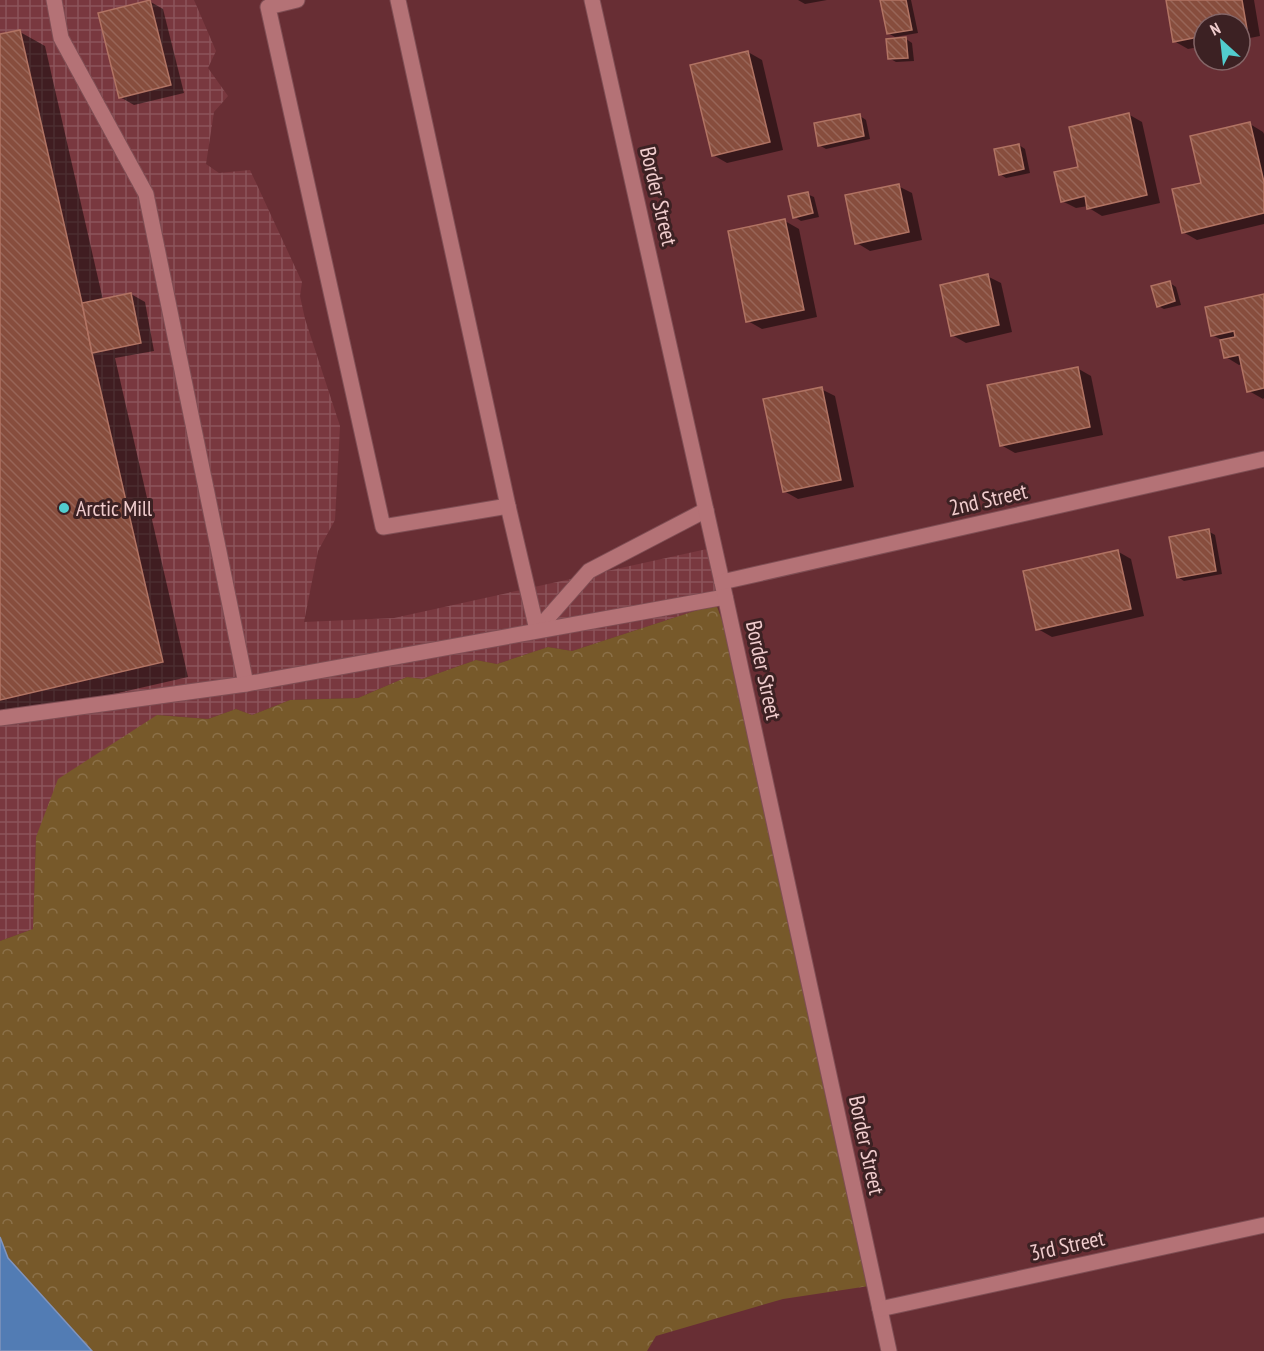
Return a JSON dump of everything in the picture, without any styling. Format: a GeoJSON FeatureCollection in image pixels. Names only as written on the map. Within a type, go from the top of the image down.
{"type":"FeatureCollection","features":[{"type":"Feature","properties":{"kind":"street"},"geometry":{"type":"LineString","coordinates":[[54,0],[62,38],[146,194],[246,684]]}},
{"type":"Feature","properties":{"kind":"street"},"geometry":{"type":"LineString","coordinates":[[297,0],[268,7],[383,527],[508,506]]}},
{"type":"Feature","properties":{"kind":"street"},"geometry":{"type":"LineString","coordinates":[[398,0],[537,630]]}},
{"type":"Feature","properties":{"kind":"street","name":"Border Street"},"geometry":{"type":"LineString","coordinates":[[592,0],[706,510],[889,1351]]}},
{"type":"Feature","properties":{"kind":"street","name":"2nd Street"},"geometry":{"type":"LineString","coordinates":[[0,718],[246,684],[537,630],[723,589],[1264,459]]}},
{"type":"Feature","properties":{"kind":"street"},"geometry":{"type":"LineString","coordinates":[[537,630],[589,571],[706,510]]}},
{"type":"Feature","properties":{"kind":"street","name":"3rd Street"},"geometry":{"type":"LineString","coordinates":[[880,1308],[1264,1225]]}},
{"type":"Feature","properties":{"kind":"shaded area"},"geometry":{"type":"Polygon","coordinates":[[[0,0],[194,0],[216,51],[208,68],[228,96],[214,112],[206,164],[219,173],[250,170],[302,282],[300,296],[305,319],[340,426],[335,520],[318,551],[304,622],[394,618],[707,549],[714,567],[720,597],[716,604],[572,651],[548,647],[497,664],[476,660],[422,679],[407,677],[358,698],[290,700],[252,715],[236,709],[208,719],[157,715],[36,837],[33,929],[0,941],[0,0]]]}},
{"type":"Feature","properties":{"kind":"green space"},"geometry":{"type":"Polygon","coordinates":[[[716,604],[725,628],[869,1286],[783,1299],[656,1336],[647,1351],[92,1351],[8,1258],[0,1237],[0,941],[33,929],[36,837],[58,779],[157,715],[208,719],[236,709],[252,715],[290,700],[358,698],[407,677],[422,679],[476,660],[497,664],[548,647],[572,651],[716,604]]]}},
{"type":"Feature","properties":{"kind":"water"},"geometry":{"type":"Polygon","coordinates":[[[0,1237],[8,1258],[92,1351],[0,1351],[0,1237]]]}},
{"type":"Feature","properties":{"kind":"building"},"geometry":{"type":"Polygon","coordinates":[[[150,0],[171,85],[119,98],[98,13],[150,0]]]}},
{"type":"Feature","properties":{"kind":"building"},"geometry":{"type":"Polygon","coordinates":[[[880,0],[906,0],[912,30],[887,34],[880,0]]]}},
{"type":"Feature","properties":{"kind":"building"},"geometry":{"type":"Polygon","coordinates":[[[1166,0],[1242,0],[1244,12],[1192,12],[1192,38],[1173,42],[1166,0]]]}},
{"type":"Feature","properties":{"kind":"building","name":"Arctic Mill"},"geometry":{"type":"Polygon","coordinates":[[[20,30],[163,662],[0,700],[0,34],[20,30]]]}},
{"type":"Feature","properties":{"kind":"building"},"geometry":{"type":"Polygon","coordinates":[[[906,37],[908,58],[888,59],[886,39],[906,37]]]}},
{"type":"Feature","properties":{"kind":"building"},"geometry":{"type":"Polygon","coordinates":[[[748,51],[770,142],[712,156],[690,65],[748,51]]]}},
{"type":"Feature","properties":{"kind":"building"},"geometry":{"type":"Polygon","coordinates":[[[1129,113],[1147,195],[1087,209],[1085,196],[1061,202],[1054,172],[1078,167],[1069,127],[1129,113]]]}},
{"type":"Feature","properties":{"kind":"building"},"geometry":{"type":"Polygon","coordinates":[[[860,114],[864,136],[818,146],[814,123],[860,114]]]}},
{"type":"Feature","properties":{"kind":"building"},"geometry":{"type":"Polygon","coordinates":[[[1250,122],[1264,182],[1264,213],[1182,233],[1172,189],[1201,183],[1190,136],[1250,122]]]}},
{"type":"Feature","properties":{"kind":"building"},"geometry":{"type":"Polygon","coordinates":[[[1019,144],[1024,169],[999,175],[994,149],[1019,144]]]}},
{"type":"Feature","properties":{"kind":"building"},"geometry":{"type":"Polygon","coordinates":[[[899,184],[909,232],[855,244],[845,195],[899,184]]]}},
{"type":"Feature","properties":{"kind":"building"},"geometry":{"type":"Polygon","coordinates":[[[808,192],[813,213],[793,218],[788,196],[808,192]]]}},
{"type":"Feature","properties":{"kind":"building"},"geometry":{"type":"Polygon","coordinates":[[[785,219],[804,310],[746,322],[728,231],[785,219]]]}},
{"type":"Feature","properties":{"kind":"building"},"geometry":{"type":"Polygon","coordinates":[[[988,274],[999,325],[951,336],[940,285],[988,274]]]}},
{"type":"Feature","properties":{"kind":"building"},"geometry":{"type":"Polygon","coordinates":[[[1170,281],[1175,301],[1157,307],[1151,286],[1170,281]]]}},
{"type":"Feature","properties":{"kind":"building"},"geometry":{"type":"Polygon","coordinates":[[[131,293],[141,343],[92,353],[82,303],[131,293]]]}},
{"type":"Feature","properties":{"kind":"building"},"geometry":{"type":"Polygon","coordinates":[[[1264,294],[1264,388],[1247,392],[1239,355],[1224,358],[1220,340],[1235,337],[1234,331],[1211,336],[1205,307],[1264,294]]]}},
{"type":"Feature","properties":{"kind":"building"},"geometry":{"type":"Polygon","coordinates":[[[1078,367],[1090,427],[1000,446],[987,385],[1078,367]]]}},
{"type":"Feature","properties":{"kind":"building"},"geometry":{"type":"Polygon","coordinates":[[[822,387],[841,480],[783,492],[763,399],[822,387]]]}},
{"type":"Feature","properties":{"kind":"building"},"geometry":{"type":"Polygon","coordinates":[[[1209,529],[1216,571],[1177,578],[1169,537],[1209,529]]]}},
{"type":"Feature","properties":{"kind":"building"},"geometry":{"type":"Polygon","coordinates":[[[1118,550],[1131,609],[1036,630],[1023,571],[1118,550]]]}},
{"type":"Feature","properties":{"kind":"place","name":"Arctic Mill"},"geometry":{"type":"Point","coordinates":[64,508]}}]}
